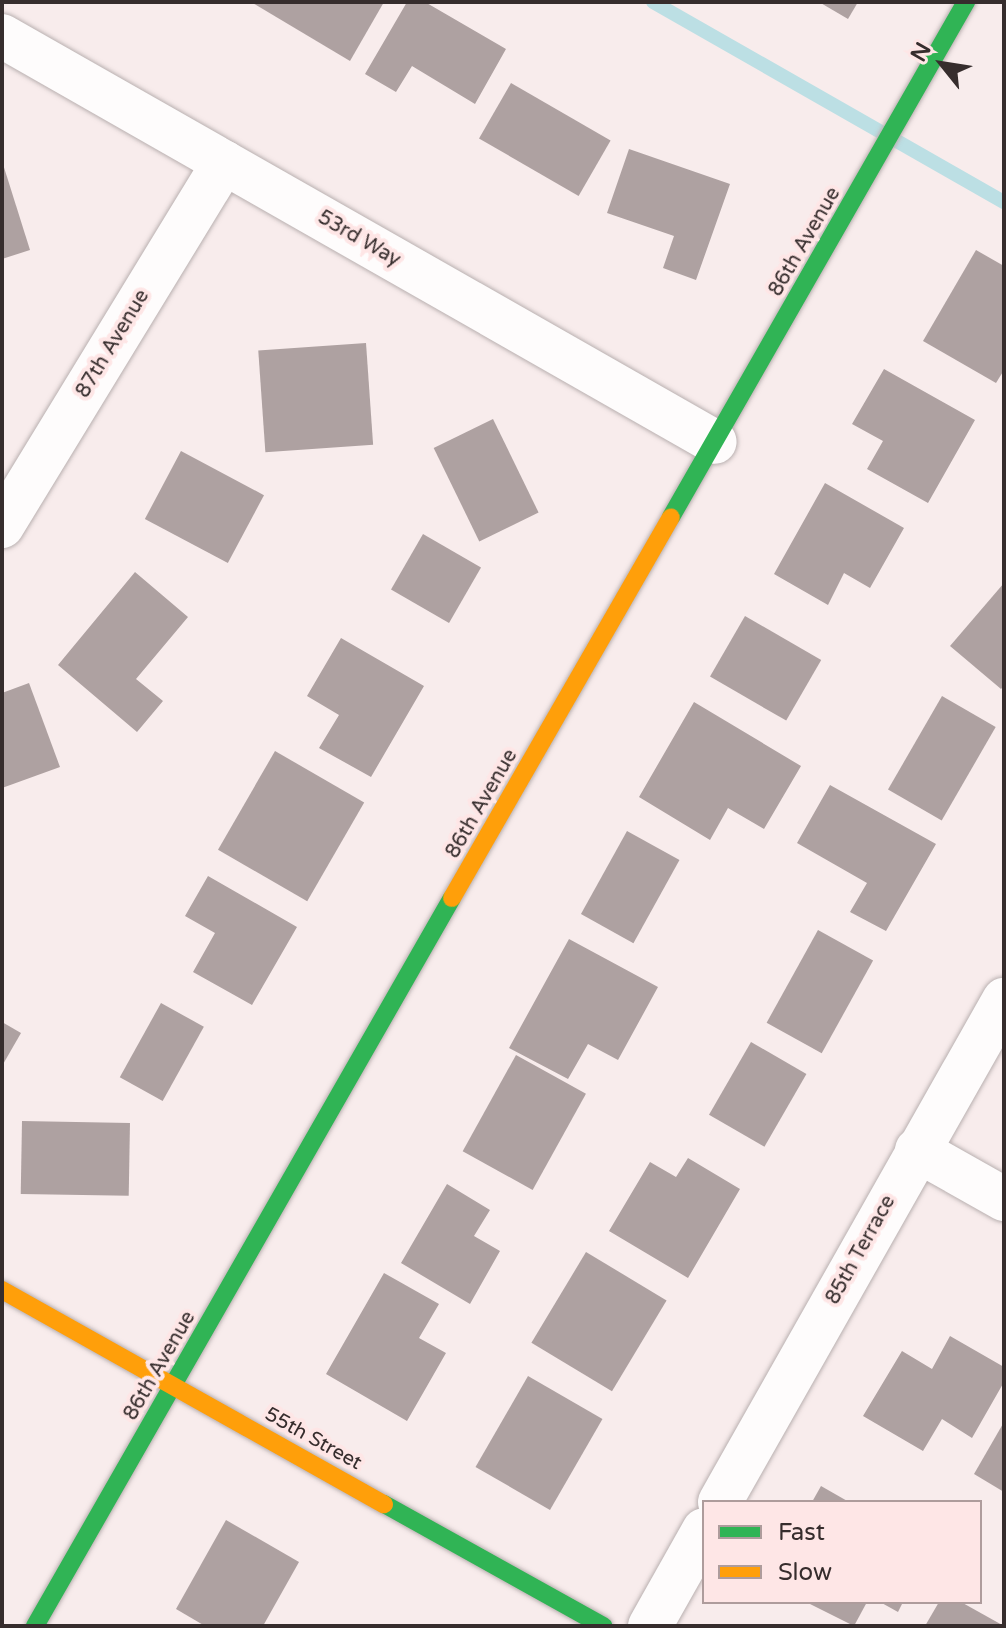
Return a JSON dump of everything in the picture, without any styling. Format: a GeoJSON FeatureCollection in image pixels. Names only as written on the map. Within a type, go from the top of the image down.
{"type":"FeatureCollection","features":[{"type":"Feature","properties":{"kind":"street","name":"86th Avenue"},"geometry":{"type":"LineString","coordinates":[[35,1626],[966,2]]}},
{"type":"Feature","properties":{"kind":"street","name":"53rd Way"},"geometry":{"type":"LineString","coordinates":[[2,36],[715,442]]}},
{"type":"Feature","properties":{"kind":"street","name":"87th Avenue"},"geometry":{"type":"LineString","coordinates":[[2,526],[224,162]]}},
{"type":"Feature","properties":{"kind":"street","name":"85th Terrace"},"geometry":{"type":"LineString","coordinates":[[721,1500],[1004,1000]]}},
{"type":"Feature","properties":{"kind":"street"},"geometry":{"type":"LineString","coordinates":[[917,1150],[1004,1199]]}},
{"type":"Feature","properties":{"kind":"street","name":"55th Street"},"geometry":{"type":"LineString","coordinates":[[2,1290],[603,1626]]}},
{"type":"Feature","properties":{"kind":"street"},"geometry":{"type":"LineString","coordinates":[[650,1626],[702,1534]]}},
{"type":"Feature","properties":{"kind":"building"},"geometry":{"type":"Polygon","coordinates":[[[251,2],[384,2],[350,61],[251,2]]]}},
{"type":"Feature","properties":{"kind":"building"},"geometry":{"type":"Polygon","coordinates":[[[407,2],[425,2],[506,49],[475,104],[412,66],[396,92],[365,74],[407,2]]]}},
{"type":"Feature","properties":{"kind":"building"},"geometry":{"type":"Polygon","coordinates":[[[819,2],[858,2],[848,19],[819,2]]]}},
{"type":"Feature","properties":{"kind":"building"},"geometry":{"type":"Polygon","coordinates":[[[511,83],[611,140],[579,196],[479,138],[511,83]]]}},
{"type":"Feature","properties":{"kind":"building"},"geometry":{"type":"Polygon","coordinates":[[[629,149],[730,184],[696,280],[663,268],[674,236],[607,213],[629,149]]]}},
{"type":"Feature","properties":{"kind":"building"},"geometry":{"type":"Polygon","coordinates":[[[2,161],[30,250],[2,259],[2,161]]]}},
{"type":"Feature","properties":{"kind":"building"},"geometry":{"type":"Polygon","coordinates":[[[976,250],[1004,266],[1004,370],[996,383],[923,341],[976,250]]]}},
{"type":"Feature","properties":{"kind":"building"},"geometry":{"type":"Polygon","coordinates":[[[366,343],[373,445],[265,452],[258,351],[366,343]]]}},
{"type":"Feature","properties":{"kind":"building"},"geometry":{"type":"Polygon","coordinates":[[[884,369],[975,420],[928,503],[867,469],[883,441],[852,424],[884,369]]]}},
{"type":"Feature","properties":{"kind":"building"},"geometry":{"type":"Polygon","coordinates":[[[493,419],[539,512],[479,541],[434,448],[493,419]]]}},
{"type":"Feature","properties":{"kind":"building"},"geometry":{"type":"Polygon","coordinates":[[[181,451],[264,495],[228,563],[145,519],[181,451]]]}},
{"type":"Feature","properties":{"kind":"building"},"geometry":{"type":"Polygon","coordinates":[[[825,483],[904,528],[870,588],[844,573],[828,605],[774,574],[825,483]]]}},
{"type":"Feature","properties":{"kind":"building"},"geometry":{"type":"Polygon","coordinates":[[[423,534],[481,568],[449,623],[391,589],[423,534]]]}},
{"type":"Feature","properties":{"kind":"building"},"geometry":{"type":"Polygon","coordinates":[[[135,572],[188,617],[136,679],[163,701],[137,732],[58,665],[135,572]]]}},
{"type":"Feature","properties":{"kind":"building"},"geometry":{"type":"Polygon","coordinates":[[[1004,583],[1004,686],[1001,689],[950,646],[1004,583]]]}},
{"type":"Feature","properties":{"kind":"building"},"geometry":{"type":"Polygon","coordinates":[[[745,616],[821,660],[786,721],[710,677],[745,616]]]}},
{"type":"Feature","properties":{"kind":"building"},"geometry":{"type":"Polygon","coordinates":[[[341,638],[424,686],[371,777],[319,748],[339,715],[307,696],[341,638]]]}},
{"type":"Feature","properties":{"kind":"building"},"geometry":{"type":"Polygon","coordinates":[[[29,683],[60,767],[2,788],[2,693],[29,683]]]}},
{"type":"Feature","properties":{"kind":"building"},"geometry":{"type":"Polygon","coordinates":[[[942,696],[996,727],[942,821],[888,790],[942,696]]]}},
{"type":"Feature","properties":{"kind":"building"},"geometry":{"type":"Polygon","coordinates":[[[694,702],[801,766],[764,829],[728,808],[710,840],[639,797],[694,702]]]}},
{"type":"Feature","properties":{"kind":"building"},"geometry":{"type":"Polygon","coordinates":[[[275,751],[364,802],[307,901],[218,850],[275,751]]]}},
{"type":"Feature","properties":{"kind":"building"},"geometry":{"type":"Polygon","coordinates":[[[830,785],[936,844],[886,931],[850,912],[867,883],[797,843],[830,785]]]}},
{"type":"Feature","properties":{"kind":"building"},"geometry":{"type":"Polygon","coordinates":[[[627,831],[679,860],[633,943],[581,914],[627,831]]]}},
{"type":"Feature","properties":{"kind":"building"},"geometry":{"type":"Polygon","coordinates":[[[208,876],[297,927],[252,1005],[193,972],[215,933],[185,916],[208,876]]]}},
{"type":"Feature","properties":{"kind":"building"},"geometry":{"type":"Polygon","coordinates":[[[818,930],[873,961],[822,1053],[767,1023],[818,930]]]}},
{"type":"Feature","properties":{"kind":"building"},"geometry":{"type":"Polygon","coordinates":[[[569,939],[658,987],[618,1060],[588,1044],[568,1079],[509,1048],[569,939]]]}},
{"type":"Feature","properties":{"kind":"building"},"geometry":{"type":"Polygon","coordinates":[[[161,1003],[204,1027],[163,1101],[120,1077],[161,1003]]]}},
{"type":"Feature","properties":{"kind":"building"},"geometry":{"type":"Polygon","coordinates":[[[2,1022],[21,1033],[2,1066],[2,1022]]]}},
{"type":"Feature","properties":{"kind":"building"},"geometry":{"type":"Polygon","coordinates":[[[751,1042],[806,1074],[764,1147],[709,1115],[751,1042]]]}},
{"type":"Feature","properties":{"kind":"building"},"geometry":{"type":"Polygon","coordinates":[[[516,1055],[586,1094],[533,1190],[463,1151],[516,1055]]]}},
{"type":"Feature","properties":{"kind":"building"},"geometry":{"type":"Polygon","coordinates":[[[22,1121],[130,1123],[129,1196],[21,1194],[22,1121]]]}},
{"type":"Feature","properties":{"kind":"building"},"geometry":{"type":"Polygon","coordinates":[[[688,1158],[740,1189],[688,1278],[609,1231],[650,1162],[676,1177],[688,1158]]]}},
{"type":"Feature","properties":{"kind":"building"},"geometry":{"type":"Polygon","coordinates":[[[447,1184],[490,1210],[474,1236],[500,1251],[470,1304],[401,1263],[447,1184]]]}},
{"type":"Feature","properties":{"kind":"building"},"geometry":{"type":"Polygon","coordinates":[[[586,1252],[667,1300],[612,1391],[531,1343],[586,1252]]]}},
{"type":"Feature","properties":{"kind":"building"},"geometry":{"type":"Polygon","coordinates":[[[384,1273],[439,1304],[419,1338],[446,1353],[407,1421],[326,1374],[384,1273]]]}},
{"type":"Feature","properties":{"kind":"building"},"geometry":{"type":"Polygon","coordinates":[[[950,1336],[1004,1367],[1004,1382],[972,1438],[942,1419],[923,1451],[863,1416],[902,1351],[932,1369],[950,1336]]]}},
{"type":"Feature","properties":{"kind":"building"},"geometry":{"type":"Polygon","coordinates":[[[528,1376],[602,1419],[550,1510],[476,1467],[528,1376]]]}},
{"type":"Feature","properties":{"kind":"building"},"geometry":{"type":"Polygon","coordinates":[[[1004,1422],[1004,1492],[974,1474],[1004,1422]]]}},
{"type":"Feature","properties":{"kind":"building"},"geometry":{"type":"Polygon","coordinates":[[[821,1486],[846,1500],[813,1500],[821,1486]]]}},
{"type":"Feature","properties":{"kind":"building"},"geometry":{"type":"Polygon","coordinates":[[[226,1520],[299,1562],[263,1626],[205,1626],[176,1609],[226,1520]]]}},
{"type":"Feature","properties":{"kind":"building"},"geometry":{"type":"Polygon","coordinates":[[[810,1604],[866,1604],[854,1626],[810,1604]]]}},
{"type":"Feature","properties":{"kind":"building"},"geometry":{"type":"Polygon","coordinates":[[[884,1604],[902,1604],[898,1612],[884,1604]]]}},
{"type":"Feature","properties":{"kind":"building"},"geometry":{"type":"Polygon","coordinates":[[[938,1604],[965,1604],[1004,1626],[925,1626],[938,1604]]]}},
{"type":"Feature","properties":{"kind":"waterway"},"geometry":{"type":"LineString","coordinates":[[653,2],[1004,202]]}},
{"type":"Feature","properties":{"kind":"traffic: fast"},"geometry":{"type":"LineString","coordinates":[[671,517],[966,2]]}},
{"type":"Feature","properties":{"kind":"traffic: fast"},"geometry":{"type":"LineString","coordinates":[[35,1626],[452,898]]}},
{"type":"Feature","properties":{"kind":"traffic: fast"},"geometry":{"type":"LineString","coordinates":[[384,1504],[603,1626]]}},
{"type":"Feature","properties":{"kind":"traffic: slow"},"geometry":{"type":"LineString","coordinates":[[452,898],[671,517]]}},
{"type":"Feature","properties":{"kind":"traffic: slow"},"geometry":{"type":"LineString","coordinates":[[2,1290],[384,1504]]}}]}
